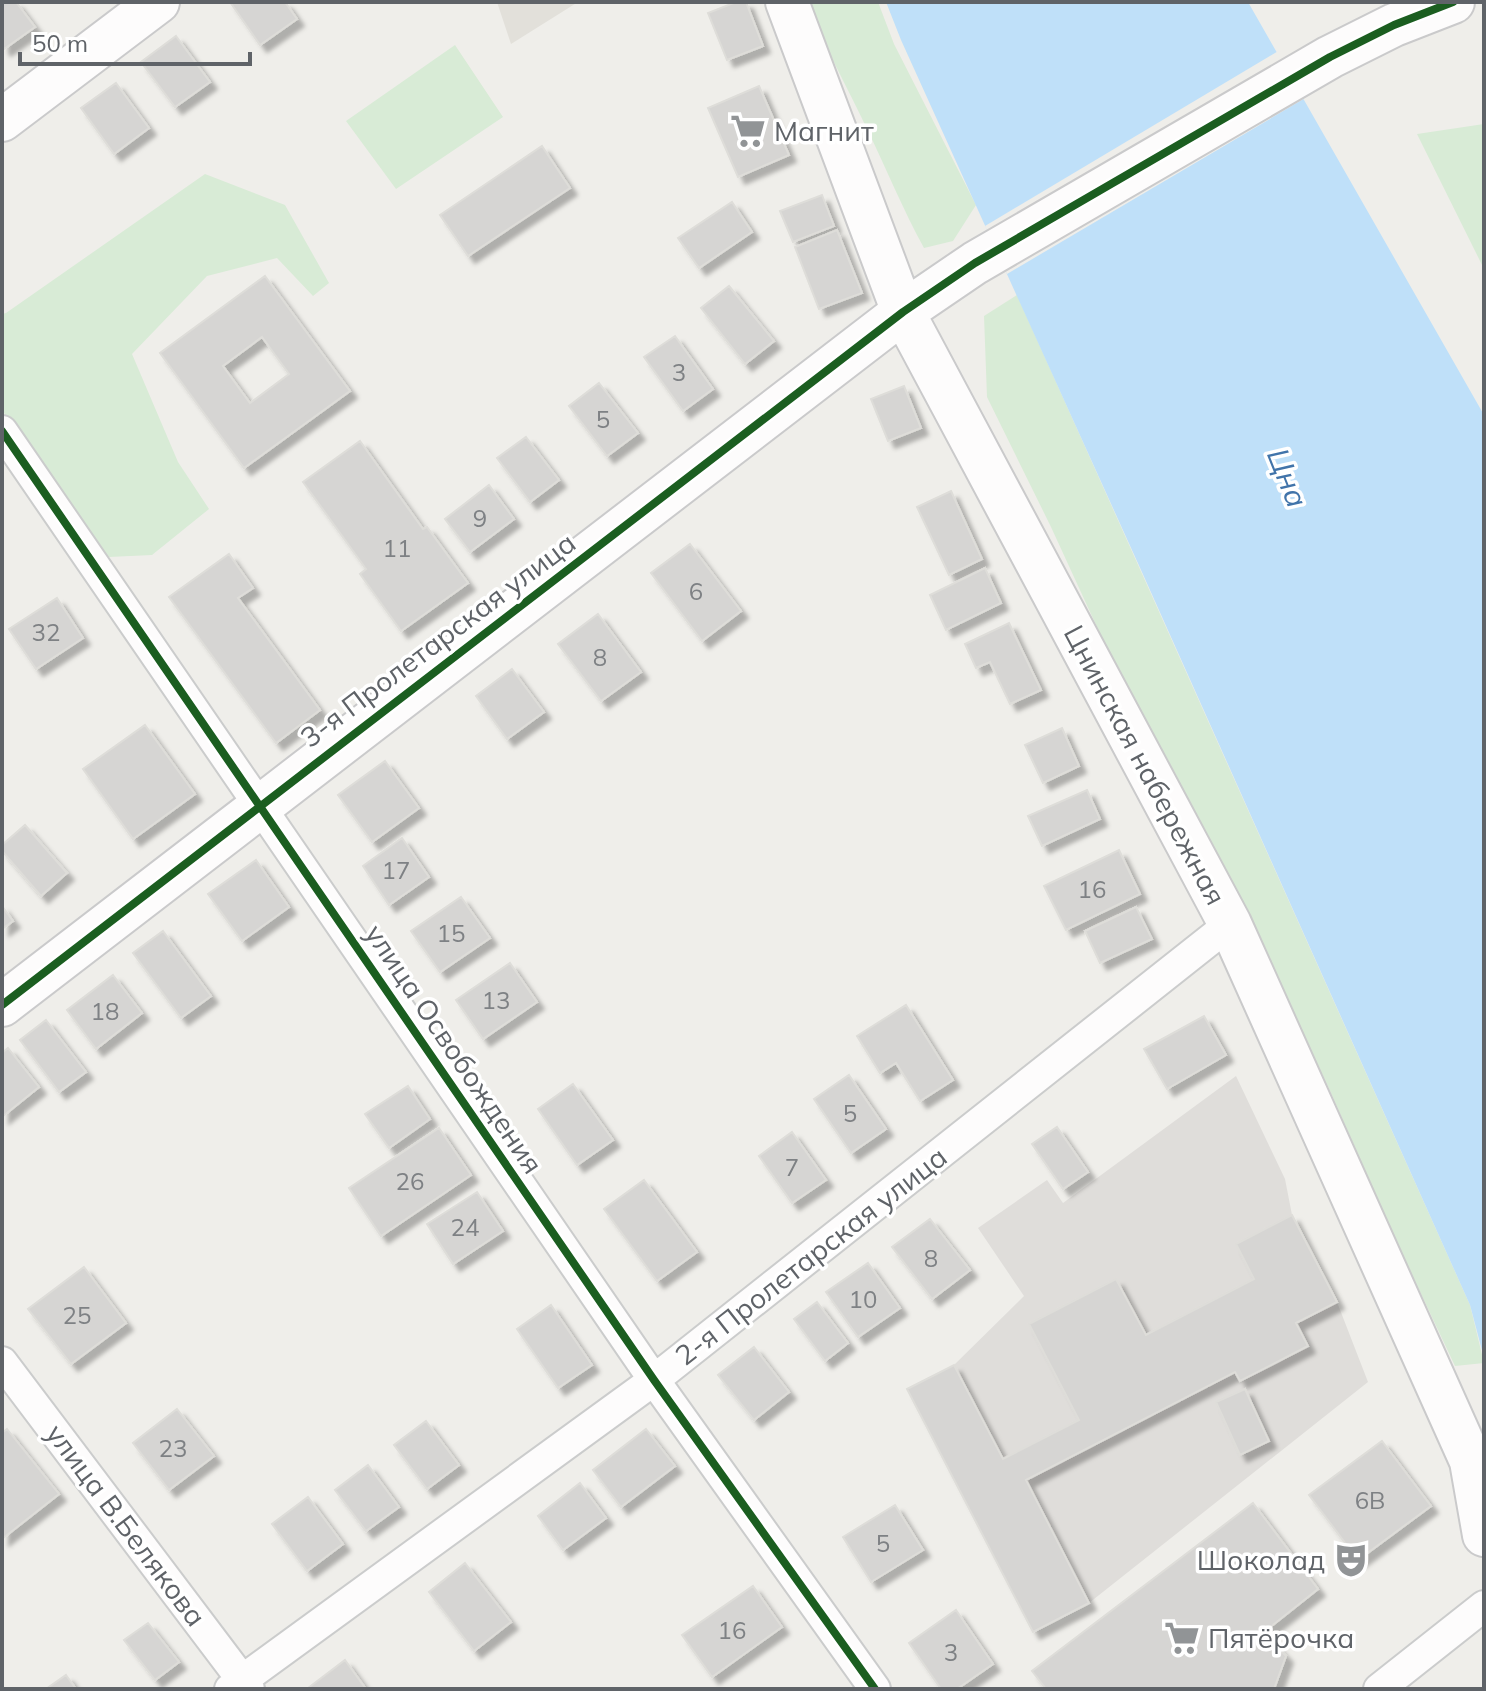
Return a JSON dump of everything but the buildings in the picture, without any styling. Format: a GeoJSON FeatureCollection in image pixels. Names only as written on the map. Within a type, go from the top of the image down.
{"type":"FeatureCollection","features":[{"type":"Feature","properties":{"kind":"street"},"geometry":{"type":"LineString","coordinates":[[2,120],[158,2]]}},
{"type":"Feature","properties":{"kind":"street","name":"Цнинская набережная"},"geometry":{"type":"LineString","coordinates":[[787,2],[903,312],[1230,924],[1471,1461],[1484,1535]]}},
{"type":"Feature","properties":{"kind":"street","name":"3-я Пролетарская улица"},"geometry":{"type":"LineString","coordinates":[[2,1005],[903,312],[975,263],[1330,57],[1394,25],[1453,2]]}},
{"type":"Feature","properties":{"kind":"street","name":"улица Освобождения"},"geometry":{"type":"LineString","coordinates":[[2,431],[654,1380],[875,1689]]}},
{"type":"Feature","properties":{"kind":"street","name":"2-я Пролетарская улица"},"geometry":{"type":"LineString","coordinates":[[240,1686],[654,1380],[1230,924]]}},
{"type":"Feature","properties":{"kind":"street","name":"улица В.Белякова"},"geometry":{"type":"LineString","coordinates":[[2,1362],[240,1686]]}},
{"type":"Feature","properties":{"kind":"street"},"geometry":{"type":"LineString","coordinates":[[1379,1689],[1484,1606]]}},
{"type":"Feature","properties":{"kind":"shaded area"},"geometry":{"type":"Polygon","coordinates":[[[497,2],[578,2],[511,44],[497,2]]]}},
{"type":"Feature","properties":{"kind":"shaded area"},"geometry":{"type":"Polygon","coordinates":[[[1236,1076],[1285,1179],[1292,1215],[1337,1302],[1368,1382],[1089,1603],[1033,1632],[907,1389],[954,1365],[1024,1296],[978,1228],[1047,1180],[1063,1203],[1236,1076]]]}},
{"type":"Feature","properties":{"kind":"green space"},"geometry":{"type":"Polygon","coordinates":[[[808,2],[878,2],[894,44],[976,205],[953,241],[924,248],[808,2]]]}},
{"type":"Feature","properties":{"kind":"green space"},"geometry":{"type":"Polygon","coordinates":[[[455,45],[503,117],[396,189],[346,121],[455,45]]]}},
{"type":"Feature","properties":{"kind":"green space"},"geometry":{"type":"Polygon","coordinates":[[[1484,124],[1484,269],[1417,134],[1484,124]]]}},
{"type":"Feature","properties":{"kind":"green space"},"geometry":{"type":"Polygon","coordinates":[[[205,174],[285,205],[329,283],[313,296],[277,258],[207,276],[132,354],[178,462],[209,509],[152,555],[109,557],[57,490],[2,410],[2,314],[205,174]]]}},
{"type":"Feature","properties":{"kind":"green space"},"geometry":{"type":"Polygon","coordinates":[[[1017,295],[1470,1305],[1484,1363],[1455,1366],[1327,1084],[1176,775],[1102,638],[987,397],[984,316],[1017,295]]]}},
{"type":"Feature","properties":{"kind":"water","name":"Цна"},"geometry":{"type":"Polygon","coordinates":[[[886,2],[1248,2],[1484,415],[1484,1358],[1470,1305],[886,2]]]}},
{"type":"Feature","properties":{"kind":"pier"},"geometry":{"type":"Polygon","coordinates":[[[1280,50],[1307,97],[1007,274],[985,226],[1280,50]]]}},
{"type":"Feature","properties":{"kind":"cycle path"},"geometry":{"type":"LineString","coordinates":[[2,1005],[903,312],[975,263],[1330,57],[1394,25],[1453,2]]}},
{"type":"Feature","properties":{"kind":"cycle path"},"geometry":{"type":"LineString","coordinates":[[2,431],[654,1380],[875,1689]]}},
{"type":"Feature","properties":{"kind":"place","name":"Магнит"},"geometry":{"type":"Point","coordinates":[748,131]}},
{"type":"Feature","properties":{"kind":"place","name":"Шоколад"},"geometry":{"type":"Point","coordinates":[1351,1560]}},
{"type":"Feature","properties":{"kind":"place","name":"Пятёрочка"},"geometry":{"type":"Point","coordinates":[1182,1638]}}]}
